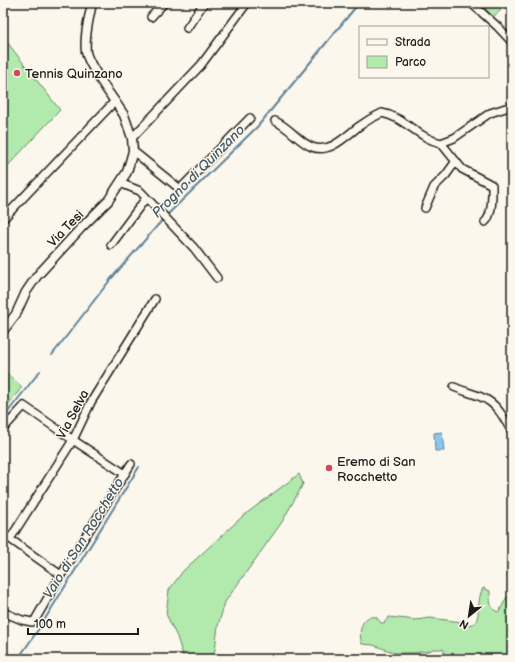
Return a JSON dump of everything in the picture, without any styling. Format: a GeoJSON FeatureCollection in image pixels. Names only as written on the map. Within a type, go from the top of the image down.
{"type":"FeatureCollection","features":[{"type":"Feature","properties":{"kind":"street","name":"Via Tesi"},"geometry":{"type":"LineString","coordinates":[[3,331],[16,314],[26,292],[37,276],[108,201],[127,172],[133,151],[132,138],[126,118],[86,54],[87,29],[92,3]]}},
{"type":"Feature","properties":{"kind":"street"},"geometry":{"type":"LineString","coordinates":[[151,17],[164,3]]}},
{"type":"Feature","properties":{"kind":"street"},"geometry":{"type":"LineString","coordinates":[[187,28],[204,3]]}},
{"type":"Feature","properties":{"kind":"street"},"geometry":{"type":"LineString","coordinates":[[132,138],[201,65],[247,3]]}},
{"type":"Feature","properties":{"kind":"street"},"geometry":{"type":"LineString","coordinates":[[470,3],[498,27],[512,42]]}},
{"type":"Feature","properties":{"kind":"street"},"geometry":{"type":"LineString","coordinates":[[3,219],[115,101]]}},
{"type":"Feature","properties":{"kind":"street"},"geometry":{"type":"LineString","coordinates":[[275,121],[312,147],[320,149],[329,147],[339,142],[365,122],[382,113],[394,116],[434,142],[441,143],[454,138],[490,113],[512,106]]}},
{"type":"Feature","properties":{"kind":"street"},"geometry":{"type":"LineString","coordinates":[[133,151],[180,188],[250,118]]}},
{"type":"Feature","properties":{"kind":"street"},"geometry":{"type":"LineString","coordinates":[[441,143],[462,169],[492,184],[492,198],[488,219],[485,222]]}},
{"type":"Feature","properties":{"kind":"street"},"geometry":{"type":"LineString","coordinates":[[425,208],[434,187],[456,162]]}},
{"type":"Feature","properties":{"kind":"street"},"geometry":{"type":"LineString","coordinates":[[120,183],[140,192],[194,248],[217,278]]}},
{"type":"Feature","properties":{"kind":"street"},"geometry":{"type":"LineString","coordinates":[[111,245],[146,198]]}},
{"type":"Feature","properties":{"kind":"street","name":"Via Selva"},"geometry":{"type":"LineString","coordinates":[[10,539],[73,440],[90,402],[155,299]]}},
{"type":"Feature","properties":{"kind":"street"},"geometry":{"type":"LineString","coordinates":[[454,387],[463,392],[482,397],[492,404],[500,411],[512,432]]}},
{"type":"Feature","properties":{"kind":"street"},"geometry":{"type":"LineString","coordinates":[[3,429],[24,406],[125,474]]}},
{"type":"Feature","properties":{"kind":"street"},"geometry":{"type":"LineString","coordinates":[[3,612],[22,620],[33,621],[131,464]]}},
{"type":"Feature","properties":{"kind":"street"},"geometry":{"type":"LineString","coordinates":[[3,534],[61,575]]}},
{"type":"Feature","properties":{"kind":"green space"},"geometry":{"type":"Polygon","coordinates":[[[480,3],[509,3],[493,17],[480,3]]]}},
{"type":"Feature","properties":{"kind":"green space","name":"Tennis Quinzano"},"geometry":{"type":"Polygon","coordinates":[[[3,37],[60,110],[3,171],[3,37]]]}},
{"type":"Feature","properties":{"kind":"green space"},"geometry":{"type":"Polygon","coordinates":[[[5,372],[22,387],[3,411],[3,375],[5,372]]]}},
{"type":"Feature","properties":{"kind":"green space"},"geometry":{"type":"Polygon","coordinates":[[[299,474],[303,484],[282,522],[225,602],[218,626],[215,650],[210,659],[184,659],[177,637],[166,614],[169,590],[183,571],[243,516],[299,474]]]}},
{"type":"Feature","properties":{"kind":"green space"},"geometry":{"type":"Polygon","coordinates":[[[512,551],[512,583],[508,577],[506,564],[508,552],[512,551]]]}},
{"type":"Feature","properties":{"kind":"green space"},"geometry":{"type":"Polygon","coordinates":[[[483,588],[490,591],[490,600],[495,611],[498,612],[500,610],[507,597],[512,599],[512,659],[441,659],[441,654],[445,652],[443,649],[433,649],[430,651],[411,653],[396,653],[373,645],[362,644],[360,635],[362,625],[367,618],[371,617],[376,617],[381,623],[384,623],[389,617],[416,620],[430,618],[462,622],[469,625],[475,623],[478,616],[483,588]]]}},
{"type":"Feature","properties":{"kind":"water"},"geometry":{"type":"Polygon","coordinates":[[[442,432],[444,451],[435,451],[434,433],[442,432]]]}},
{"type":"Feature","properties":{"kind":"waterway","name":"Progno di Quinzano"},"geometry":{"type":"LineString","coordinates":[[52,355],[110,280],[165,217],[258,126],[359,3]]}},
{"type":"Feature","properties":{"kind":"waterway"},"geometry":{"type":"LineString","coordinates":[[3,418],[40,371]]}},
{"type":"Feature","properties":{"kind":"waterway","name":"Vaio di San Rocchetto"},"geometry":{"type":"LineString","coordinates":[[18,659],[40,627],[139,467]]}},
{"type":"Feature","properties":{"kind":"place","name":"Tennis Quinzano"},"geometry":{"type":"Point","coordinates":[17,73]}},
{"type":"Feature","properties":{"kind":"place","name":"Eremo di San Rocchetto"},"geometry":{"type":"Point","coordinates":[329,468]}}]}
